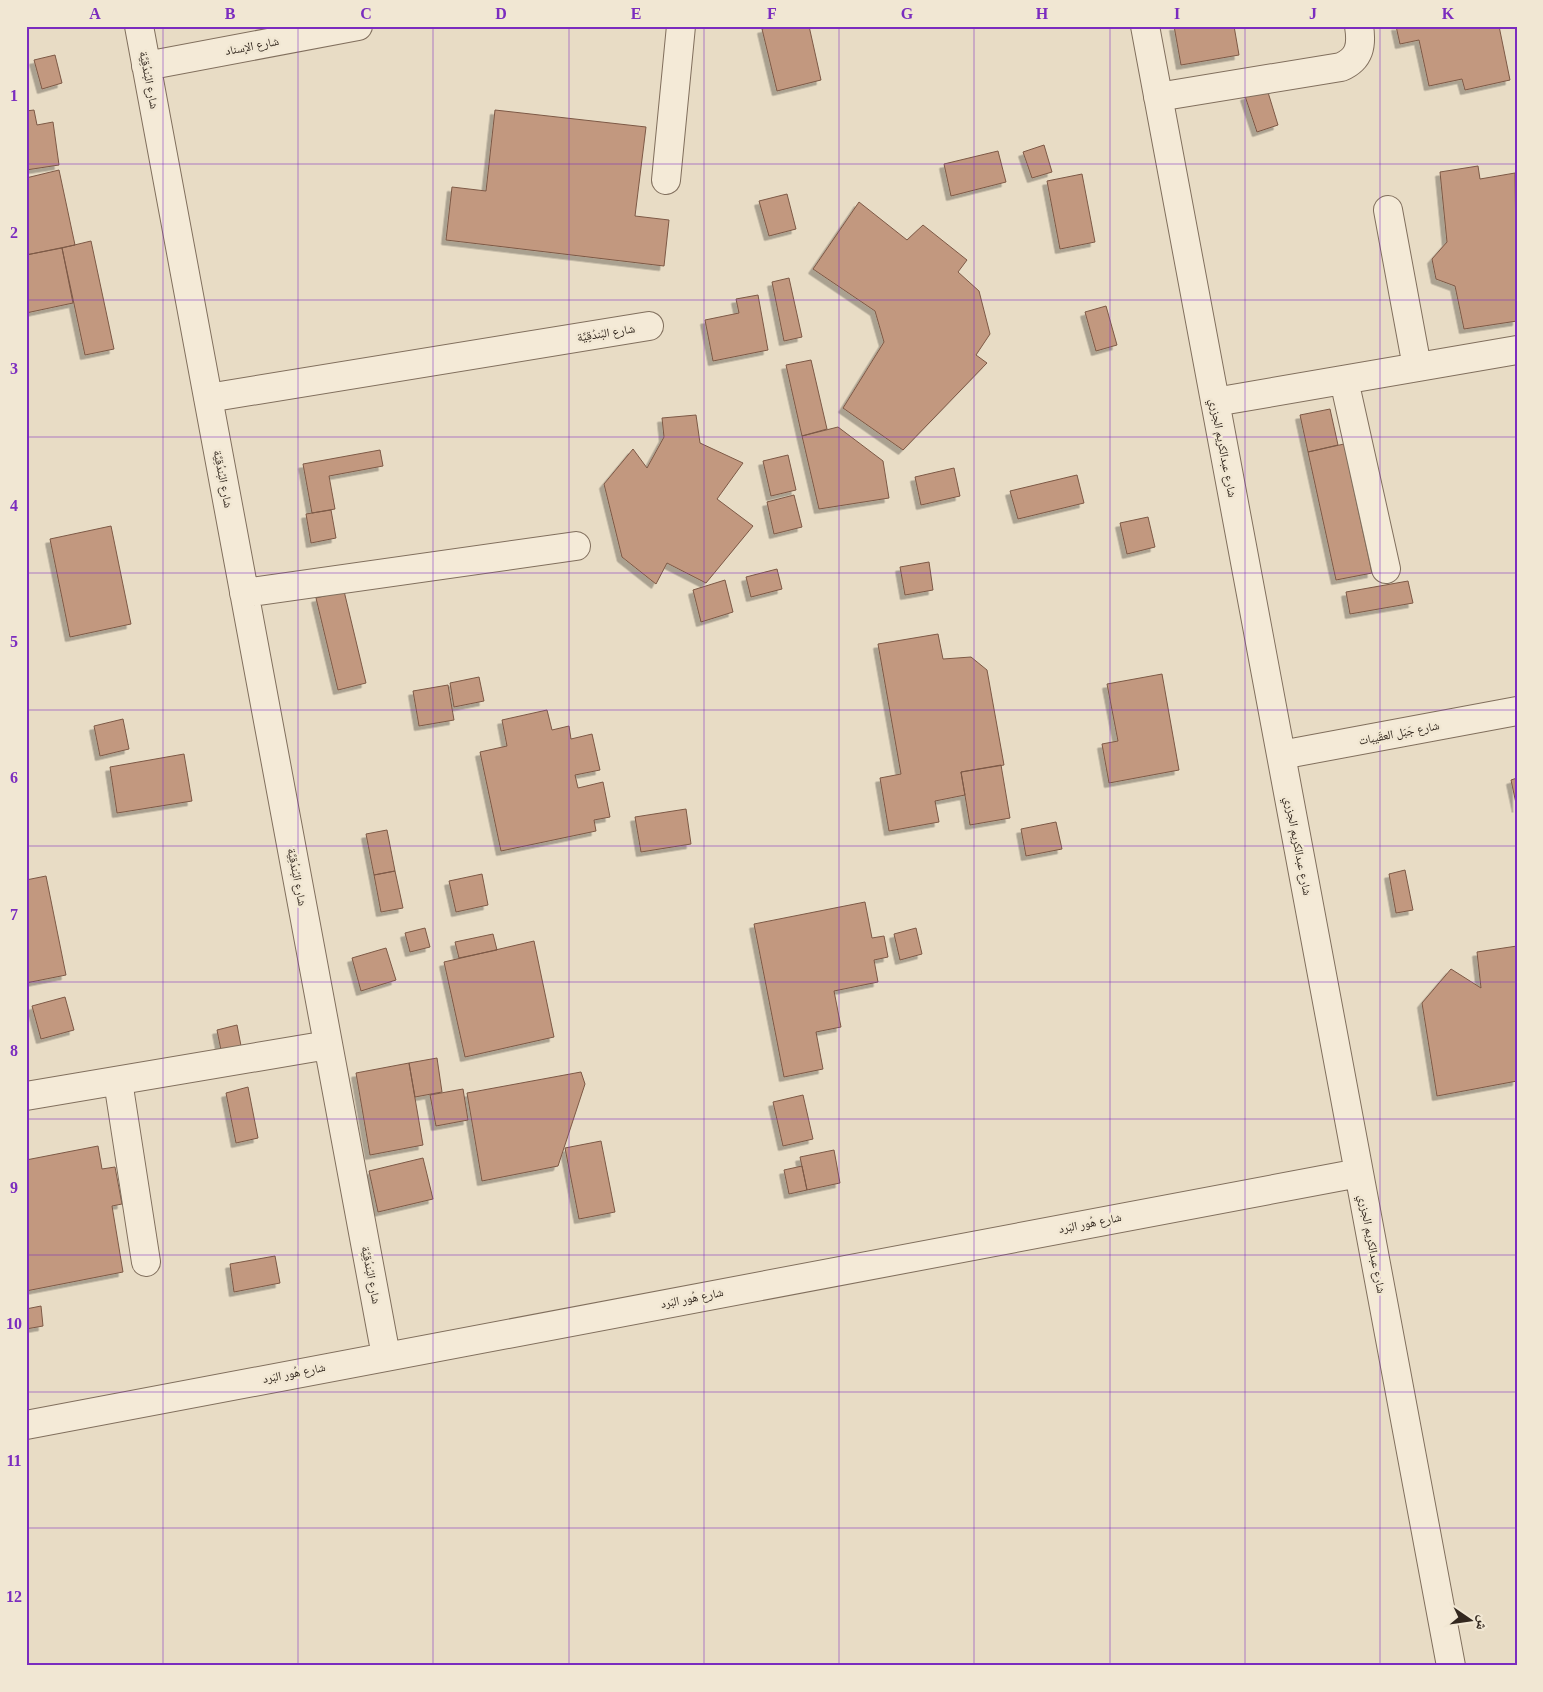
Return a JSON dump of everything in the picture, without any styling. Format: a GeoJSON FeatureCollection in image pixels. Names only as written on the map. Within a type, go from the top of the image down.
{"type":"FeatureCollection","features":[{"type":"Feature","properties":{"kind":"street","name":"شارع البُندُقِيَّة"},"geometry":{"type":"LineString","coordinates":[[139,26],[386,1356]]}},
{"type":"Feature","properties":{"kind":"street","name":"شارع الإسناد"},"geometry":{"type":"LineString","coordinates":[[146,66],[358,26]]}},
{"type":"Feature","properties":{"kind":"street"},"geometry":{"type":"LineString","coordinates":[[666,180],[681,26]]}},
{"type":"Feature","properties":{"kind":"street","name":"شارع عبدالكريم الجزري"},"geometry":{"type":"LineString","coordinates":[[1145,26],[1451,1666]]}},
{"type":"Feature","properties":{"kind":"street"},"geometry":{"type":"LineString","coordinates":[[1158,97],[1341,67],[1355,59],[1359,50],[1361,40],[1359,26]]}},
{"type":"Feature","properties":{"kind":"street"},"geometry":{"type":"LineString","coordinates":[[1388,210],[1417,368]]}},
{"type":"Feature","properties":{"kind":"street","name":"شارع البُندُقِيَّة"},"geometry":{"type":"LineString","coordinates":[[208,398],[649,326]]}},
{"type":"Feature","properties":{"kind":"street"},"geometry":{"type":"LineString","coordinates":[[1215,402],[1517,350]]}},
{"type":"Feature","properties":{"kind":"street"},"geometry":{"type":"LineString","coordinates":[[1344,380],[1386,569]]}},
{"type":"Feature","properties":{"kind":"street"},"geometry":{"type":"LineString","coordinates":[[244,593],[576,546]]}},
{"type":"Feature","properties":{"kind":"street","name":"شارع جَبَل العقَيبات"},"geometry":{"type":"LineString","coordinates":[[1281,755],[1517,711]]}},
{"type":"Feature","properties":{"kind":"street"},"geometry":{"type":"LineString","coordinates":[[26,1096],[328,1045]]}},
{"type":"Feature","properties":{"kind":"street"},"geometry":{"type":"LineString","coordinates":[[118,1081],[146,1262]]}},
{"type":"Feature","properties":{"kind":"street","name":"شارع هُور البَرد"},"geometry":{"type":"LineString","coordinates":[[26,1425],[1359,1173]]}},
{"type":"Feature","properties":{"kind":"building"},"geometry":{"type":"Polygon","coordinates":[[[773,26],[809,26],[821,80],[777,91],[762,29],[773,26]]]}},
{"type":"Feature","properties":{"kind":"building"},"geometry":{"type":"Polygon","coordinates":[[[1174,26],[1234,26],[1239,55],[1181,65],[1174,26]]]}},
{"type":"Feature","properties":{"kind":"building"},"geometry":{"type":"Polygon","coordinates":[[[1396,26],[1499,26],[1510,80],[1465,90],[1462,79],[1429,86],[1419,40],[1400,44],[1396,26]]]}},
{"type":"Feature","properties":{"kind":"building"},"geometry":{"type":"Polygon","coordinates":[[[55,55],[62,83],[42,89],[34,60],[55,55]]]}},
{"type":"Feature","properties":{"kind":"building"},"geometry":{"type":"Polygon","coordinates":[[[1267,89],[1278,125],[1257,132],[1245,96],[1267,89]]]}},
{"type":"Feature","properties":{"kind":"building"},"geometry":{"type":"Polygon","coordinates":[[[34,110],[37,125],[53,122],[59,165],[26,170],[26,111],[34,110]]]}},
{"type":"Feature","properties":{"kind":"building"},"geometry":{"type":"Polygon","coordinates":[[[495,110],[646,127],[635,216],[669,220],[664,266],[446,240],[452,187],[486,191],[495,110]]]}},
{"type":"Feature","properties":{"kind":"building"},"geometry":{"type":"Polygon","coordinates":[[[1044,145],[1052,172],[1032,178],[1023,152],[1044,145]]]}},
{"type":"Feature","properties":{"kind":"building"},"geometry":{"type":"Polygon","coordinates":[[[998,151],[1006,182],[951,196],[944,164],[998,151]]]}},
{"type":"Feature","properties":{"kind":"building"},"geometry":{"type":"Polygon","coordinates":[[[1478,166],[1480,179],[1515,173],[1517,321],[1464,329],[1455,286],[1436,279],[1432,259],[1447,242],[1440,172],[1478,166]]]}},
{"type":"Feature","properties":{"kind":"building"},"geometry":{"type":"Polygon","coordinates":[[[59,170],[75,245],[26,255],[26,178],[59,170]]]}},
{"type":"Feature","properties":{"kind":"building"},"geometry":{"type":"Polygon","coordinates":[[[1082,174],[1095,242],[1060,249],[1047,181],[1082,174]]]}},
{"type":"Feature","properties":{"kind":"building"},"geometry":{"type":"Polygon","coordinates":[[[787,194],[796,229],[769,236],[759,201],[787,194]]]}},
{"type":"Feature","properties":{"kind":"building"},"geometry":{"type":"Polygon","coordinates":[[[859,202],[907,240],[923,225],[967,260],[958,272],[979,291],[990,334],[976,355],[987,363],[903,450],[843,408],[884,342],[875,311],[813,269],[859,202]]]}},
{"type":"Feature","properties":{"kind":"building"},"geometry":{"type":"Polygon","coordinates":[[[91,241],[114,349],[85,355],[62,248],[91,241]]]}},
{"type":"Feature","properties":{"kind":"building"},"geometry":{"type":"Polygon","coordinates":[[[62,248],[73,303],[26,313],[26,255],[62,248]]]}},
{"type":"Feature","properties":{"kind":"building"},"geometry":{"type":"Polygon","coordinates":[[[789,278],[802,337],[784,341],[772,282],[789,278]]]}},
{"type":"Feature","properties":{"kind":"building"},"geometry":{"type":"Polygon","coordinates":[[[758,295],[768,350],[713,361],[705,320],[739,313],[736,299],[758,295]]]}},
{"type":"Feature","properties":{"kind":"building"},"geometry":{"type":"Polygon","coordinates":[[[1106,306],[1117,345],[1096,351],[1085,312],[1106,306]]]}},
{"type":"Feature","properties":{"kind":"building"},"geometry":{"type":"Polygon","coordinates":[[[811,360],[827,429],[802,436],[786,365],[811,360]]]}},
{"type":"Feature","properties":{"kind":"building"},"geometry":{"type":"Polygon","coordinates":[[[1330,409],[1338,445],[1308,452],[1300,415],[1330,409]]]}},
{"type":"Feature","properties":{"kind":"building"},"geometry":{"type":"Polygon","coordinates":[[[696,415],[700,443],[743,463],[717,499],[753,526],[706,583],[667,563],[656,584],[622,557],[604,484],[633,449],[647,468],[664,437],[662,418],[696,415]]]}},
{"type":"Feature","properties":{"kind":"building"},"geometry":{"type":"Polygon","coordinates":[[[838,427],[883,461],[889,498],[819,509],[802,436],[838,427]]]}},
{"type":"Feature","properties":{"kind":"building"},"geometry":{"type":"Polygon","coordinates":[[[1344,444],[1372,573],[1336,580],[1308,452],[1344,444]]]}},
{"type":"Feature","properties":{"kind":"building"},"geometry":{"type":"Polygon","coordinates":[[[380,450],[383,466],[329,476],[335,509],[312,513],[303,464],[380,450]]]}},
{"type":"Feature","properties":{"kind":"building"},"geometry":{"type":"Polygon","coordinates":[[[788,455],[796,490],[771,496],[763,461],[788,455]]]}},
{"type":"Feature","properties":{"kind":"building"},"geometry":{"type":"Polygon","coordinates":[[[954,468],[960,496],[921,505],[915,477],[954,468]]]}},
{"type":"Feature","properties":{"kind":"building"},"geometry":{"type":"Polygon","coordinates":[[[1077,475],[1084,503],[1018,519],[1010,491],[1077,475]]]}},
{"type":"Feature","properties":{"kind":"building"},"geometry":{"type":"Polygon","coordinates":[[[794,495],[802,527],[774,534],[767,502],[794,495]]]}},
{"type":"Feature","properties":{"kind":"building"},"geometry":{"type":"Polygon","coordinates":[[[331,510],[336,538],[311,543],[306,514],[331,510]]]}},
{"type":"Feature","properties":{"kind":"building"},"geometry":{"type":"Polygon","coordinates":[[[1148,517],[1155,547],[1127,554],[1120,523],[1148,517]]]}},
{"type":"Feature","properties":{"kind":"building"},"geometry":{"type":"Polygon","coordinates":[[[111,526],[131,624],[70,637],[50,539],[111,526]]]}},
{"type":"Feature","properties":{"kind":"building"},"geometry":{"type":"Polygon","coordinates":[[[929,562],[933,590],[905,595],[900,567],[929,562]]]}},
{"type":"Feature","properties":{"kind":"building"},"geometry":{"type":"Polygon","coordinates":[[[777,569],[782,589],[751,597],[746,577],[777,569]]]}},
{"type":"Feature","properties":{"kind":"building"},"geometry":{"type":"Polygon","coordinates":[[[725,580],[733,612],[701,622],[693,590],[725,580]]]}},
{"type":"Feature","properties":{"kind":"building"},"geometry":{"type":"Polygon","coordinates":[[[1408,581],[1413,603],[1350,614],[1346,592],[1408,581]]]}},
{"type":"Feature","properties":{"kind":"building"},"geometry":{"type":"Polygon","coordinates":[[[344,591],[366,683],[338,690],[316,598],[344,591]]]}},
{"type":"Feature","properties":{"kind":"building"},"geometry":{"type":"Polygon","coordinates":[[[938,634],[943,659],[971,657],[987,670],[1004,765],[961,772],[965,795],[935,801],[939,822],[889,831],[880,778],[901,774],[878,644],[938,634]]]}},
{"type":"Feature","properties":{"kind":"building"},"geometry":{"type":"Polygon","coordinates":[[[1162,674],[1179,770],[1109,783],[1102,744],[1118,741],[1107,684],[1162,674]]]}},
{"type":"Feature","properties":{"kind":"building"},"geometry":{"type":"Polygon","coordinates":[[[479,677],[484,701],[454,707],[450,683],[479,677]]]}},
{"type":"Feature","properties":{"kind":"building"},"geometry":{"type":"Polygon","coordinates":[[[448,685],[454,720],[419,726],[413,691],[448,685]]]}},
{"type":"Feature","properties":{"kind":"building"},"geometry":{"type":"Polygon","coordinates":[[[547,710],[552,730],[569,726],[571,739],[592,734],[600,770],[575,775],[578,788],[603,782],[610,817],[594,820],[596,831],[501,851],[480,752],[507,746],[502,720],[547,710]]]}},
{"type":"Feature","properties":{"kind":"building"},"geometry":{"type":"Polygon","coordinates":[[[123,719],[129,749],[100,756],[94,726],[123,719]]]}},
{"type":"Feature","properties":{"kind":"building"},"geometry":{"type":"Polygon","coordinates":[[[184,754],[192,801],[117,813],[110,767],[184,754]]]}},
{"type":"Feature","properties":{"kind":"building"},"geometry":{"type":"Polygon","coordinates":[[[1001,765],[1010,818],[970,825],[961,772],[1001,765]]]}},
{"type":"Feature","properties":{"kind":"building"},"geometry":{"type":"Polygon","coordinates":[[[1517,778],[1517,808],[1511,780],[1517,778]]]}},
{"type":"Feature","properties":{"kind":"building"},"geometry":{"type":"Polygon","coordinates":[[[686,809],[691,844],[641,852],[635,817],[686,809]]]}},
{"type":"Feature","properties":{"kind":"building"},"geometry":{"type":"Polygon","coordinates":[[[1056,822],[1062,849],[1026,856],[1021,829],[1056,822]]]}},
{"type":"Feature","properties":{"kind":"building"},"geometry":{"type":"Polygon","coordinates":[[[387,830],[395,871],[374,875],[366,834],[387,830]]]}},
{"type":"Feature","properties":{"kind":"building"},"geometry":{"type":"Polygon","coordinates":[[[1405,870],[1413,910],[1396,913],[1389,874],[1405,870]]]}},
{"type":"Feature","properties":{"kind":"building"},"geometry":{"type":"Polygon","coordinates":[[[395,871],[403,908],[381,912],[374,875],[395,871]]]}},
{"type":"Feature","properties":{"kind":"building"},"geometry":{"type":"Polygon","coordinates":[[[482,874],[488,905],[456,912],[449,881],[482,874]]]}},
{"type":"Feature","properties":{"kind":"building"},"geometry":{"type":"Polygon","coordinates":[[[46,876],[66,975],[26,983],[26,880],[46,876]]]}},
{"type":"Feature","properties":{"kind":"building"},"geometry":{"type":"Polygon","coordinates":[[[865,902],[872,938],[884,936],[888,957],[874,960],[878,982],[834,991],[841,1027],[816,1032],[823,1069],[784,1077],[754,924],[865,902]]]}},
{"type":"Feature","properties":{"kind":"building"},"geometry":{"type":"Polygon","coordinates":[[[425,928],[430,947],[410,952],[405,933],[425,928]]]}},
{"type":"Feature","properties":{"kind":"building"},"geometry":{"type":"Polygon","coordinates":[[[916,928],[922,954],[900,960],[894,934],[916,928]]]}},
{"type":"Feature","properties":{"kind":"building"},"geometry":{"type":"Polygon","coordinates":[[[493,934],[497,950],[459,958],[455,942],[493,934]]]}},
{"type":"Feature","properties":{"kind":"building"},"geometry":{"type":"Polygon","coordinates":[[[534,941],[554,1037],[465,1057],[444,962],[534,941]]]}},
{"type":"Feature","properties":{"kind":"building"},"geometry":{"type":"Polygon","coordinates":[[[1517,946],[1517,1081],[1437,1096],[1422,1003],[1451,969],[1481,988],[1477,952],[1517,946]]]}},
{"type":"Feature","properties":{"kind":"building"},"geometry":{"type":"Polygon","coordinates":[[[386,948],[396,980],[361,991],[352,958],[386,948]]]}},
{"type":"Feature","properties":{"kind":"building"},"geometry":{"type":"Polygon","coordinates":[[[65,997],[74,1030],[41,1039],[32,1006],[65,997]]]}},
{"type":"Feature","properties":{"kind":"building"},"geometry":{"type":"Polygon","coordinates":[[[237,1025],[243,1056],[223,1060],[217,1030],[237,1025]]]}},
{"type":"Feature","properties":{"kind":"building"},"geometry":{"type":"Polygon","coordinates":[[[437,1058],[442,1092],[415,1097],[409,1063],[437,1058]]]}},
{"type":"Feature","properties":{"kind":"building"},"geometry":{"type":"Polygon","coordinates":[[[409,1063],[423,1145],[370,1155],[356,1073],[409,1063]]]}},
{"type":"Feature","properties":{"kind":"building"},"geometry":{"type":"Polygon","coordinates":[[[581,1072],[585,1084],[558,1166],[482,1181],[467,1093],[581,1072]]]}},
{"type":"Feature","properties":{"kind":"building"},"geometry":{"type":"Polygon","coordinates":[[[248,1087],[258,1138],[236,1143],[226,1093],[248,1087]]]}},
{"type":"Feature","properties":{"kind":"building"},"geometry":{"type":"Polygon","coordinates":[[[463,1089],[468,1120],[436,1126],[430,1095],[463,1089]]]}},
{"type":"Feature","properties":{"kind":"building"},"geometry":{"type":"Polygon","coordinates":[[[803,1095],[813,1139],[783,1146],[773,1102],[803,1095]]]}},
{"type":"Feature","properties":{"kind":"building"},"geometry":{"type":"Polygon","coordinates":[[[601,1141],[615,1212],[579,1219],[565,1148],[601,1141]]]}},
{"type":"Feature","properties":{"kind":"building"},"geometry":{"type":"Polygon","coordinates":[[[98,1146],[102,1169],[115,1167],[122,1204],[112,1206],[123,1272],[26,1291],[26,1160],[98,1146]]]}},
{"type":"Feature","properties":{"kind":"building"},"geometry":{"type":"Polygon","coordinates":[[[834,1150],[840,1183],[807,1190],[800,1157],[834,1150]]]}},
{"type":"Feature","properties":{"kind":"building"},"geometry":{"type":"Polygon","coordinates":[[[423,1158],[433,1199],[378,1212],[369,1171],[423,1158]]]}},
{"type":"Feature","properties":{"kind":"building"},"geometry":{"type":"Polygon","coordinates":[[[802,1166],[807,1190],[789,1194],[784,1170],[802,1166]]]}},
{"type":"Feature","properties":{"kind":"building"},"geometry":{"type":"Polygon","coordinates":[[[275,1256],[280,1283],[234,1292],[230,1264],[275,1256]]]}},
{"type":"Feature","properties":{"kind":"building"},"geometry":{"type":"Polygon","coordinates":[[[41,1306],[43,1326],[26,1329],[26,1309],[41,1306]]]}}]}
